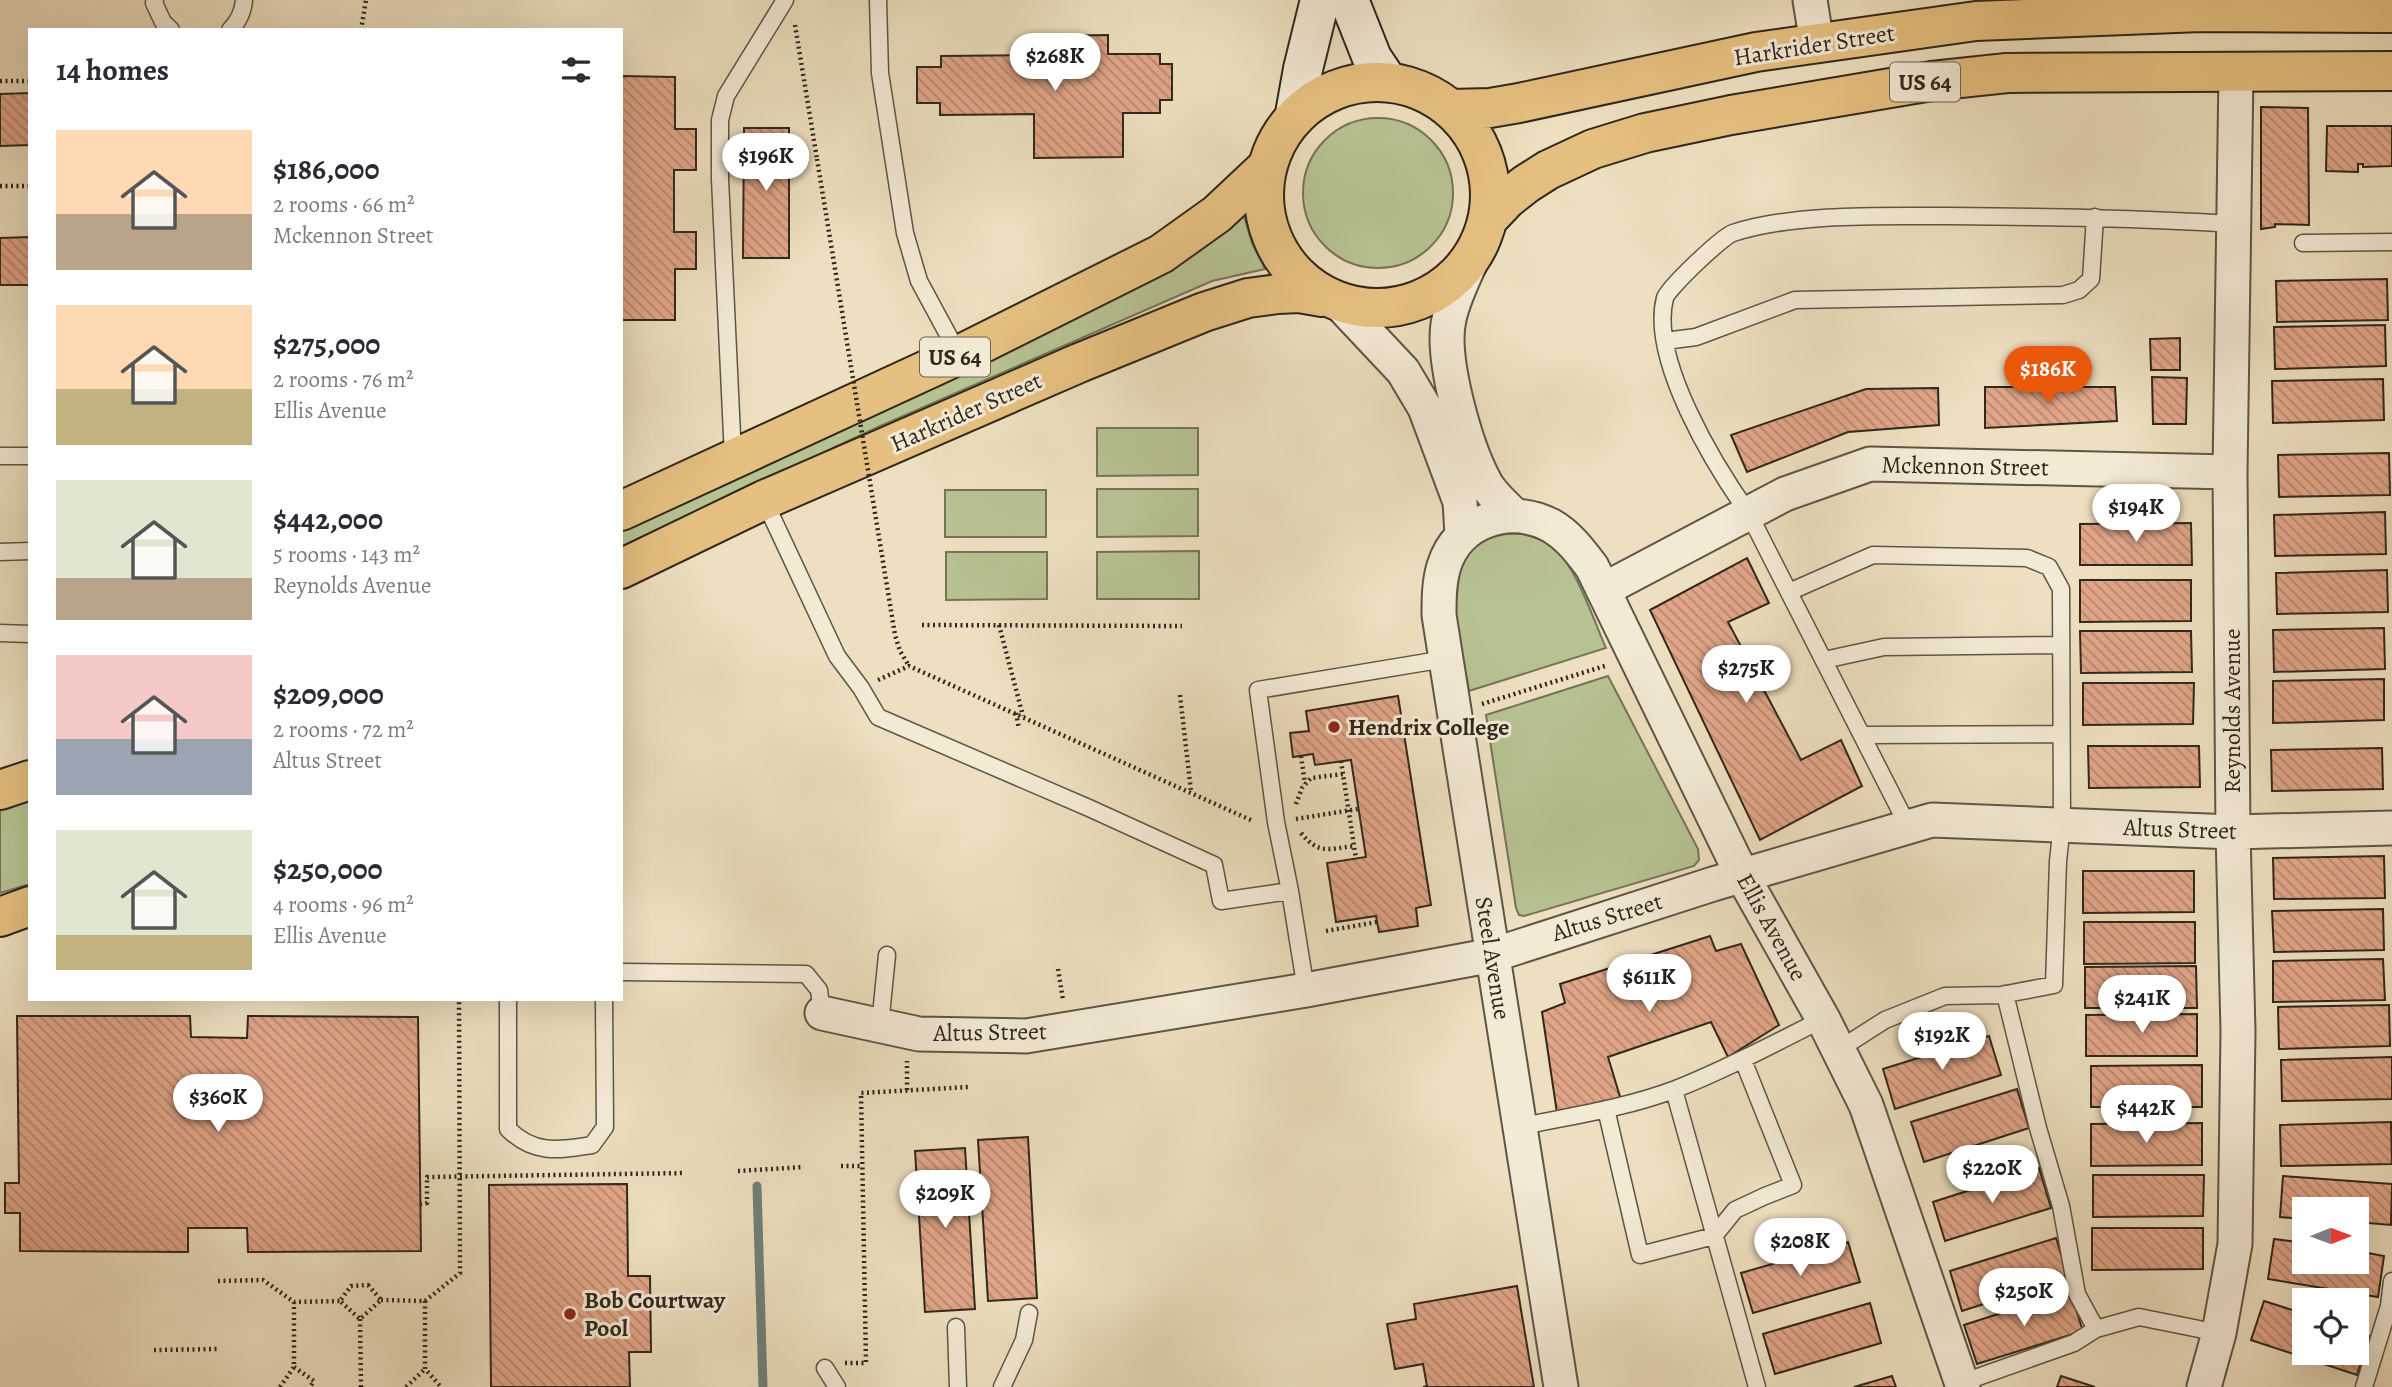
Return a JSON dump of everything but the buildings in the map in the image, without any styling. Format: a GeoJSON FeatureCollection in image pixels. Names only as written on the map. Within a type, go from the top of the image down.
{"type":"FeatureCollection","features":[{"type":"Feature","properties":{"kind":"main road","name":"Harkrider Street"},"geometry":{"type":"LineString","coordinates":[[1450,109],[1490,108],[1519,103],[1756,52],[1992,19],[2277,7],[2392,13]]}},
{"type":"Feature","properties":{"kind":"main road","name":"US 64"},"geometry":{"type":"LineString","coordinates":[[1483,234],[1507,199],[1548,170],[1593,149],[1645,133],[1731,115],[1931,81],[1992,74],[2392,71]]}},
{"type":"Feature","properties":{"kind":"main road"},"geometry":{"type":"LineString","coordinates":[[1388,82],[1417,89],[1442,102],[1462,120],[1482,153],[1490,190],[1483,234],[1458,276],[1432,296],[1400,307],[1367,309],[1331,300],[1304,283],[1279,255],[1266,220],[1264,183],[1278,138],[1295,114],[1321,96],[1352,84],[1388,82]]}},
{"type":"Feature","properties":{"kind":"main road","name":"US 64"},"geometry":{"type":"LineString","coordinates":[[623,510],[959,355],[1161,254],[1217,214],[1267,167]]}},
{"type":"Feature","properties":{"kind":"main road","name":"Harkrider Street"},"geometry":{"type":"LineString","coordinates":[[623,568],[765,500],[1079,363],[1204,312],[1248,298],[1299,293],[1331,300]]}},
{"type":"Feature","properties":{"kind":"main road"},"geometry":{"type":"LineString","coordinates":[[0,790],[28,781]]}},
{"type":"Feature","properties":{"kind":"main road"},"geometry":{"type":"LineString","coordinates":[[0,917],[28,907]]}},
{"type":"Feature","properties":{"kind":"street"},"geometry":{"type":"LineString","coordinates":[[1295,114],[1320,0]]}},
{"type":"Feature","properties":{"kind":"street"},"geometry":{"type":"LineString","coordinates":[[1349,0],[1372,58],[1388,82]]}},
{"type":"Feature","properties":{"kind":"street"},"geometry":{"type":"LineString","coordinates":[[1810,0],[1817,44]]}},
{"type":"Feature","properties":{"kind":"street","name":"Reynolds Avenue"},"geometry":{"type":"LineString","coordinates":[[2206,1386],[2219,1333],[2235,1244],[2238,1031],[2233,832],[2230,472],[2236,73]]}},
{"type":"Feature","properties":{"kind":"street"},"geometry":{"type":"LineString","coordinates":[[1483,234],[1448,321],[1449,370],[1463,422],[1486,485],[1514,515]]}},
{"type":"Feature","properties":{"kind":"street"},"geometry":{"type":"LineString","coordinates":[[1331,300],[1403,371],[1425,408],[1460,502],[1462,534],[1485,521],[1514,515]]}},
{"type":"Feature","properties":{"kind":"street","name":"Mckennon Street"},"geometry":{"type":"LineString","coordinates":[[1603,590],[1785,494],[1870,464],[2230,472]]}},
{"type":"Feature","properties":{"kind":"street","name":"Ellis Avenue"},"geometry":{"type":"LineString","coordinates":[[1514,515],[1552,526],[1564,536],[1585,558],[1603,590],[1743,877],[1823,1019],[1866,1105],[1962,1385]]}},
{"type":"Feature","properties":{"kind":"street","name":"Steel Avenue"},"geometry":{"type":"LineString","coordinates":[[1462,534],[1444,566],[1440,582],[1439,615],[1561,1387]]}},
{"type":"Feature","properties":{"kind":"street","name":"Altus Street"},"geometry":{"type":"LineString","coordinates":[[822,1013],[919,1034],[1027,1036],[1306,990],[1493,955],[1700,888],[1932,820],[2233,832],[2392,828]]}},
{"type":"Feature","properties":{"kind":"lane"},"geometry":{"type":"LineString","coordinates":[[155,0],[163,22],[169,28]]}},
{"type":"Feature","properties":{"kind":"lane"},"geometry":{"type":"LineString","coordinates":[[232,28],[243,10],[244,0]]}},
{"type":"Feature","properties":{"kind":"lane"},"geometry":{"type":"LineString","coordinates":[[878,0],[880,73],[905,233],[919,281],[959,355]]}},
{"type":"Feature","properties":{"kind":"lane"},"geometry":{"type":"LineString","coordinates":[[733,459],[720,179],[720,120],[726,96],[789,6]]}},
{"type":"Feature","properties":{"kind":"lane"},"geometry":{"type":"LineString","coordinates":[[1909,828],[1749,514],[1725,480],[1695,428],[1666,352],[1662,320],[1666,295],[1687,271],[1730,233],[1777,222],[1872,216],[2095,217],[2234,224]]}},
{"type":"Feature","properties":{"kind":"lane"},"geometry":{"type":"LineString","coordinates":[[1665,341],[1696,337],[1795,300],[2063,295],[2079,290],[2091,279],[2095,217]]}},
{"type":"Feature","properties":{"kind":"lane"},"geometry":{"type":"LineString","coordinates":[[2303,243],[2392,242]]}},
{"type":"Feature","properties":{"kind":"lane"},"geometry":{"type":"LineString","coordinates":[[0,456],[28,456]]}},
{"type":"Feature","properties":{"kind":"lane"},"geometry":{"type":"LineString","coordinates":[[765,500],[837,656],[878,717],[1213,865],[1221,901],[1290,891]]}},
{"type":"Feature","properties":{"kind":"lane"},"geometry":{"type":"LineString","coordinates":[[0,552],[28,551]]}},
{"type":"Feature","properties":{"kind":"lane"},"geometry":{"type":"LineString","coordinates":[[1789,592],[1874,555],[2027,558],[2049,567],[2061,589],[2062,825],[2058,862],[2054,985],[2005,994],[1945,996],[1885,1020],[1838,1050]]}},
{"type":"Feature","properties":{"kind":"lane"},"geometry":{"type":"LineString","coordinates":[[0,633],[28,634]]}},
{"type":"Feature","properties":{"kind":"lane"},"geometry":{"type":"LineString","coordinates":[[1824,660],[1884,646],[2061,645]]}},
{"type":"Feature","properties":{"kind":"lane"},"geometry":{"type":"LineString","coordinates":[[1306,990],[1276,822],[1258,690],[1445,659]]}},
{"type":"Feature","properties":{"kind":"lane"},"geometry":{"type":"LineString","coordinates":[[1862,735],[2062,734]]}},
{"type":"Feature","properties":{"kind":"lane"},"geometry":{"type":"LineString","coordinates":[[880,1025],[887,955]]}},
{"type":"Feature","properties":{"kind":"lane"},"geometry":{"type":"LineString","coordinates":[[623,972],[806,974],[819,990],[822,1013]]}},
{"type":"Feature","properties":{"kind":"lane"},"geometry":{"type":"LineString","coordinates":[[2005,994],[2038,1128],[2061,1206],[2077,1294],[2096,1329]]}},
{"type":"Feature","properties":{"kind":"lane"},"geometry":{"type":"LineString","coordinates":[[508,1001],[508,1129],[520,1140],[556,1151],[592,1144],[606,1127],[604,1001]]}},
{"type":"Feature","properties":{"kind":"lane"},"geometry":{"type":"LineString","coordinates":[[1518,1127],[1606,1109],[1674,1090],[1743,1060],[1823,1019]]}},
{"type":"Feature","properties":{"kind":"lane"},"geometry":{"type":"LineString","coordinates":[[1606,1109],[1640,1255],[1714,1236],[1735,1210],[1793,1185],[1743,1060]]}},
{"type":"Feature","properties":{"kind":"lane"},"geometry":{"type":"LineString","coordinates":[[1674,1090],[1757,1387]]}},
{"type":"Feature","properties":{"kind":"lane"},"geometry":{"type":"LineString","coordinates":[[2364,1387],[2389,1306],[2392,1281]]}},
{"type":"Feature","properties":{"kind":"lane"},"geometry":{"type":"LineString","coordinates":[[1002,1387],[1024,1340],[1029,1313]]}},
{"type":"Feature","properties":{"kind":"lane"},"geometry":{"type":"LineString","coordinates":[[1962,1385],[2074,1343],[2096,1329],[2139,1317],[2219,1333]]}},
{"type":"Feature","properties":{"kind":"lane"},"geometry":{"type":"LineString","coordinates":[[956,1327],[958,1387]]}},
{"type":"Feature","properties":{"kind":"lane"},"geometry":{"type":"LineString","coordinates":[[827,1387],[825,1368],[837,1387]]}},
{"type":"Feature","properties":{"kind":"path"},"geometry":{"type":"LineString","coordinates":[[361,28],[366,0]]}},
{"type":"Feature","properties":{"kind":"path"},"geometry":{"type":"LineString","coordinates":[[789,6],[817,159],[895,635],[900,651],[909,666],[1260,824]]}},
{"type":"Feature","properties":{"kind":"path"},"geometry":{"type":"LineString","coordinates":[[0,81],[28,81]]}},
{"type":"Feature","properties":{"kind":"path"},"geometry":{"type":"LineString","coordinates":[[0,186],[28,186]]}},
{"type":"Feature","properties":{"kind":"path"},"geometry":{"type":"LineString","coordinates":[[922,625],[1182,626]]}},
{"type":"Feature","properties":{"kind":"path"},"geometry":{"type":"LineString","coordinates":[[999,625],[1024,716]]}},
{"type":"Feature","properties":{"kind":"path"},"geometry":{"type":"LineString","coordinates":[[1478,705],[1609,665]]}},
{"type":"Feature","properties":{"kind":"path"},"geometry":{"type":"LineString","coordinates":[[861,688],[909,666]]}},
{"type":"Feature","properties":{"kind":"path"},"geometry":{"type":"LineString","coordinates":[[1180,695],[1191,792]]}},
{"type":"Feature","properties":{"kind":"path"},"geometry":{"type":"LineString","coordinates":[[1016,713],[1019,729]]}},
{"type":"Feature","properties":{"kind":"path"},"geometry":{"type":"LineString","coordinates":[[1301,756],[1305,785]]}},
{"type":"Feature","properties":{"kind":"path"},"geometry":{"type":"LineString","coordinates":[[1341,761],[1356,859]]}},
{"type":"Feature","properties":{"kind":"path"},"geometry":{"type":"LineString","coordinates":[[1343,774],[1311,778],[1296,802],[1294,819],[1310,844],[1322,850],[1354,846]]}},
{"type":"Feature","properties":{"kind":"path"},"geometry":{"type":"LineString","coordinates":[[1294,819],[1358,809]]}},
{"type":"Feature","properties":{"kind":"path"},"geometry":{"type":"LineString","coordinates":[[1326,931],[1377,922]]}},
{"type":"Feature","properties":{"kind":"path"},"geometry":{"type":"LineString","coordinates":[[1058,970],[1063,1000]]}},
{"type":"Feature","properties":{"kind":"path"},"geometry":{"type":"LineString","coordinates":[[360,1319],[381,1300],[425,1301],[460,1273],[459,1001]]}},
{"type":"Feature","properties":{"kind":"path"},"geometry":{"type":"LineString","coordinates":[[907,1090],[908,1050]]}},
{"type":"Feature","properties":{"kind":"path"},"geometry":{"type":"LineString","coordinates":[[841,1363],[866,1363],[861,1093],[968,1087]]}},
{"type":"Feature","properties":{"kind":"path"},"geometry":{"type":"LineString","coordinates":[[841,1166],[862,1166]]}},
{"type":"Feature","properties":{"kind":"path"},"geometry":{"type":"LineString","coordinates":[[738,1171],[804,1167]]}},
{"type":"Feature","properties":{"kind":"path"},"geometry":{"type":"LineString","coordinates":[[420,1203],[427,1203],[427,1177],[685,1173]]}},
{"type":"Feature","properties":{"kind":"path"},"geometry":{"type":"LineString","coordinates":[[218,1281],[263,1280],[294,1302],[340,1301],[360,1319],[361,1387]]}},
{"type":"Feature","properties":{"kind":"path"},"geometry":{"type":"LineString","coordinates":[[340,1301],[351,1286],[368,1285],[381,1300]]}},
{"type":"Feature","properties":{"kind":"path"},"geometry":{"type":"LineString","coordinates":[[425,1301],[425,1369],[441,1387]]}},
{"type":"Feature","properties":{"kind":"path"},"geometry":{"type":"LineString","coordinates":[[280,1387],[294,1367],[294,1302]]}},
{"type":"Feature","properties":{"kind":"path"},"geometry":{"type":"LineString","coordinates":[[154,1350],[219,1349]]}},
{"type":"Feature","properties":{"kind":"path"},"geometry":{"type":"LineString","coordinates":[[294,1367],[314,1381],[310,1387]]}},
{"type":"Feature","properties":{"kind":"path"},"geometry":{"type":"LineString","coordinates":[[406,1387],[425,1369]]}},
{"type":"Feature","properties":{"kind":"green space"},"geometry":{"type":"Polygon","coordinates":[[[1378,118],[1407,124],[1431,140],[1447,164],[1453,193],[1447,222],[1431,246],[1407,262],[1378,268],[1349,262],[1325,246],[1309,222],[1303,193],[1309,164],[1325,140],[1349,124],[1378,118]]]}},
{"type":"Feature","properties":{"kind":"green space"},"geometry":{"type":"Polygon","coordinates":[[[1243,213],[1252,243],[1265,269],[1212,281],[878,427],[623,546],[623,524],[1243,213]]]}},
{"type":"Feature","properties":{"kind":"green space"},"geometry":{"type":"Polygon","coordinates":[[[1097,428],[1198,428],[1198,475],[1097,476],[1097,428]]]}},
{"type":"Feature","properties":{"kind":"green space"},"geometry":{"type":"Polygon","coordinates":[[[1097,489],[1198,489],[1198,536],[1097,537],[1097,489]]]}},
{"type":"Feature","properties":{"kind":"green space"},"geometry":{"type":"Polygon","coordinates":[[[945,490],[1046,490],[1046,537],[945,537],[945,490]]]}},
{"type":"Feature","properties":{"kind":"green space"},"geometry":{"type":"Polygon","coordinates":[[[1504,534],[1523,534],[1547,543],[1562,556],[1577,580],[1606,648],[1469,691],[1454,610],[1453,588],[1456,577],[1465,558],[1481,543],[1504,534]]]}},
{"type":"Feature","properties":{"kind":"green space"},"geometry":{"type":"Polygon","coordinates":[[[1199,551],[1199,599],[1097,599],[1097,552],[1199,551]]]}},
{"type":"Feature","properties":{"kind":"green space"},"geometry":{"type":"Polygon","coordinates":[[[946,552],[1047,552],[1047,599],[946,600],[946,552]]]}},
{"type":"Feature","properties":{"kind":"green space"},"geometry":{"type":"Polygon","coordinates":[[[1608,676],[1698,849],[1699,860],[1694,866],[1524,916],[1519,915],[1486,715],[1608,676]]]}},
{"type":"Feature","properties":{"kind":"green space"},"geometry":{"type":"Polygon","coordinates":[[[28,798],[28,885],[0,893],[0,809],[28,798]]]}},
{"type":"Feature","properties":{"kind":"waterway"},"geometry":{"type":"LineString","coordinates":[[757,1186],[763,1387]]}},
{"type":"Feature","properties":{"kind":"place","name":"Hendrix College"},"geometry":{"type":"Point","coordinates":[1334,727]}},
{"type":"Feature","properties":{"kind":"place","name":"Bob Courtway Pool"},"geometry":{"type":"Point","coordinates":[570,1314]}}]}
